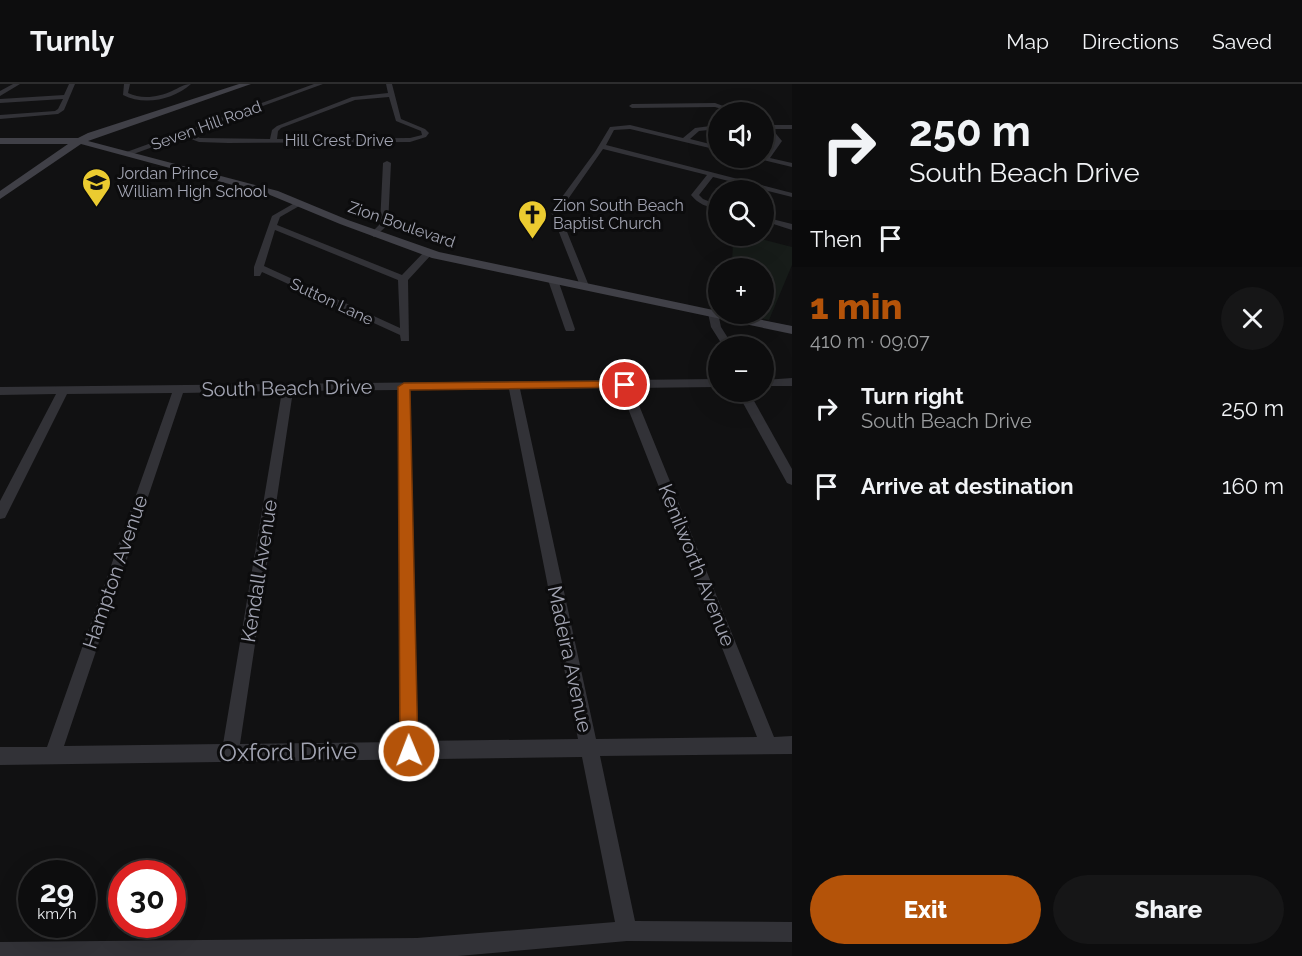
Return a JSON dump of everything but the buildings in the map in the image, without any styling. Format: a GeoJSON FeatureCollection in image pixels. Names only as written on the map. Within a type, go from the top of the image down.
{"type":"FeatureCollection","features":[{"type":"Feature","properties":{"kind":"main road"},"geometry":{"type":"LineString","coordinates":[[0,196],[79,141],[100,132],[248,84]]}},
{"type":"Feature","properties":{"kind":"main road"},"geometry":{"type":"LineString","coordinates":[[0,141],[79,141]]}},
{"type":"Feature","properties":{"kind":"main road","name":"Zion Boulevard"},"geometry":{"type":"LineString","coordinates":[[79,141],[264,190],[423,252],[708,312]]}},
{"type":"Feature","properties":{"kind":"main road","name":"Zion Boulevard"},"geometry":{"type":"LineString","coordinates":[[764,324],[792,330]]}},
{"type":"Feature","properties":{"kind":"street"},"geometry":{"type":"LineString","coordinates":[[0,94],[17,84]]}},
{"type":"Feature","properties":{"kind":"street"},"geometry":{"type":"LineString","coordinates":[[0,117],[56,113],[61,110],[72,84]]}},
{"type":"Feature","properties":{"kind":"street"},"geometry":{"type":"LineString","coordinates":[[128,84],[125,94],[142,99],[177,91],[188,84]]}},
{"type":"Feature","properties":{"kind":"street","name":"Seven Hill Road"},"geometry":{"type":"LineString","coordinates":[[125,154],[320,84]]}},
{"type":"Feature","properties":{"kind":"street","name":"Hill Crest Drive"},"geometry":{"type":"LineString","coordinates":[[182,133],[206,141],[410,140],[424,136],[426,133],[423,130],[398,120],[389,84]]}},
{"type":"Feature","properties":{"kind":"street"},"geometry":{"type":"LineString","coordinates":[[273,140],[275,130],[279,127],[334,105],[361,96],[390,95]]}},
{"type":"Feature","properties":{"kind":"street"},"geometry":{"type":"LineString","coordinates":[[0,101],[66,97]]}},
{"type":"Feature","properties":{"kind":"street"},"geometry":{"type":"LineString","coordinates":[[632,106],[708,105]]}},
{"type":"Feature","properties":{"kind":"street"},"geometry":{"type":"LineString","coordinates":[[584,286],[555,212],[612,128],[622,126],[708,146]]}},
{"type":"Feature","properties":{"kind":"street"},"geometry":{"type":"LineString","coordinates":[[774,127],[792,127]]}},
{"type":"Feature","properties":{"kind":"street"},"geometry":{"type":"LineString","coordinates":[[685,140],[697,129],[708,128]]}},
{"type":"Feature","properties":{"kind":"street"},"geometry":{"type":"LineString","coordinates":[[601,146],[792,195]]}},
{"type":"Feature","properties":{"kind":"street"},"geometry":{"type":"LineString","coordinates":[[774,161],[792,165]]}},
{"type":"Feature","properties":{"kind":"street"},"geometry":{"type":"LineString","coordinates":[[374,234],[384,225],[387,162]]}},
{"type":"Feature","properties":{"kind":"street"},"geometry":{"type":"LineString","coordinates":[[708,204],[700,201],[695,195],[711,175]]}},
{"type":"Feature","properties":{"kind":"street"},"geometry":{"type":"LineString","coordinates":[[273,224],[302,204]]}},
{"type":"Feature","properties":{"kind":"street"},"geometry":{"type":"LineString","coordinates":[[774,222],[792,227]]}},
{"type":"Feature","properties":{"kind":"street"},"geometry":{"type":"LineString","coordinates":[[273,224],[406,276],[423,252]]}},
{"type":"Feature","properties":{"kind":"street","name":"Sutton Lane"},"geometry":{"type":"LineString","coordinates":[[273,224],[258,272],[405,336],[406,276]]}},
{"type":"Feature","properties":{"kind":"street"},"geometry":{"type":"LineString","coordinates":[[553,280],[570,329]]}},
{"type":"Feature","properties":{"kind":"street"},"geometry":{"type":"LineString","coordinates":[[774,383],[792,382]]}},
{"type":"Feature","properties":{"kind":"street","name":"South Beach Drive"},"geometry":{"type":"LineString","coordinates":[[0,391],[708,383]]}},
{"type":"Feature","properties":{"kind":"street","name":"Kenilworth Avenue"},"geometry":{"type":"LineString","coordinates":[[625,385],[769,746]]}},
{"type":"Feature","properties":{"kind":"street"},"geometry":{"type":"LineString","coordinates":[[404,387],[409,751]]}},
{"type":"Feature","properties":{"kind":"street","name":"Madeira Avenue"},"geometry":{"type":"LineString","coordinates":[[514,387],[627,931]]}},
{"type":"Feature","properties":{"kind":"street","name":"Kendall Avenue"},"geometry":{"type":"LineString","coordinates":[[230,753],[288,388]]}},
{"type":"Feature","properties":{"kind":"street","name":"Hampton Avenue"},"geometry":{"type":"LineString","coordinates":[[52,756],[179,389]]}},
{"type":"Feature","properties":{"kind":"street"},"geometry":{"type":"LineString","coordinates":[[0,514],[63,391]]}},
{"type":"Feature","properties":{"kind":"street"},"geometry":{"type":"LineString","coordinates":[[749,402],[792,480]]}},
{"type":"Feature","properties":{"kind":"street","name":"Oxford Drive"},"geometry":{"type":"LineString","coordinates":[[0,756],[792,745]]}},
{"type":"Feature","properties":{"kind":"street"},"geometry":{"type":"LineString","coordinates":[[0,953],[417,952],[627,931],[792,932]]}},
{"type":"Feature","properties":{"kind":"shaded area"},"geometry":{"type":"Polygon","coordinates":[[[774,242],[792,247],[792,265],[774,308],[774,258],[732,258],[733,246],[774,246],[774,242]]]}},
{"type":"Feature","properties":{"kind":"place","name":"Jordan Prince William High School"},"geometry":{"type":"Point","coordinates":[96,208]}},
{"type":"Feature","properties":{"kind":"place","name":"Zion South Beach Baptist Church"},"geometry":{"type":"Point","coordinates":[532,240]}},
{"type":"Feature","properties":{"kind":"route"},"geometry":{"type":"LineString","coordinates":[[409,751],[404,387],[625,385]]}}]}
